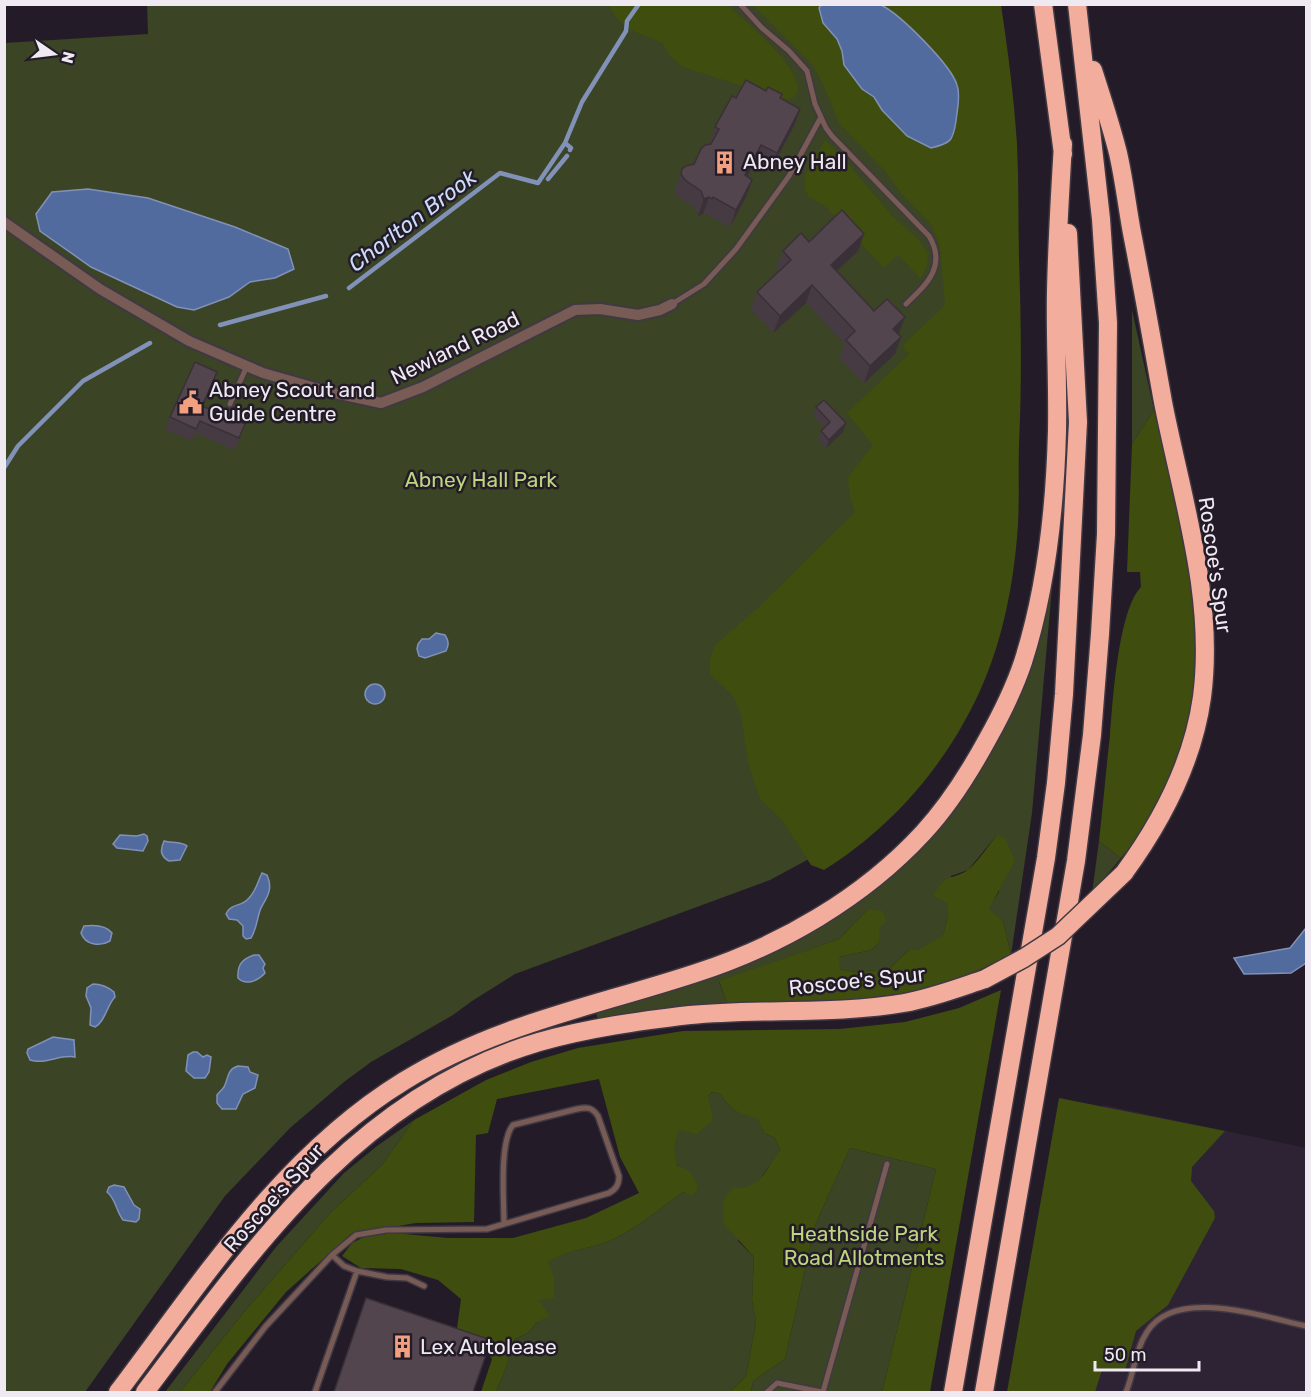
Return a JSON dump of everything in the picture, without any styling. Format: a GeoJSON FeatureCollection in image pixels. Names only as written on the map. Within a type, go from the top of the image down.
{"type":"FeatureCollection","features":[{"type":"Feature","properties":{"kind":"highway"},"geometry":{"type":"LineString","coordinates":[[953,1392],[1046,858],[1063,706],[1078,422],[1072,285],[1062,144],[1043,4]]}},
{"type":"Feature","properties":{"kind":"highway"},"geometry":{"type":"LineString","coordinates":[[984,1392],[1076,861],[1092,735],[1100,634],[1106,534],[1107,323],[1101,219],[1077,4]]}},
{"type":"Feature","properties":{"kind":"highway","name":"Roscoe's Spur"},"geometry":{"type":"LineString","coordinates":[[145,1392],[252,1253],[295,1201],[323,1173],[354,1144],[404,1107],[471,1068],[538,1042],[615,1024],[695,1015],[843,1009],[903,1003],[946,993],[985,979],[1058,936],[1124,873],[1166,810],[1189,749],[1202,699],[1204,620],[1191,536],[1164,404],[1118,153],[1080,25]]}},
{"type":"Feature","properties":{"kind":"highway","name":"Roscoe's Spur"},"geometry":{"type":"LineString","coordinates":[[118,1392],[227,1248],[273,1193],[365,1108],[401,1082],[446,1057],[496,1034],[553,1014],[699,972],[780,939],[819,917],[861,888],[923,832],[950,798],[975,761],[1012,692],[1030,639],[1046,570],[1051,533],[1057,431],[1056,293],[1062,144]]}},
{"type":"Feature","properties":{"kind":"street","name":"Newland Road"},"geometry":{"type":"LineString","coordinates":[[4,222],[110,295],[181,337],[263,373],[326,391],[381,403],[423,387],[575,310],[600,309],[638,315],[660,310],[672,304]]}},
{"type":"Feature","properties":{"kind":"lane"},"geometry":{"type":"LineString","coordinates":[[740,4],[762,28],[789,51],[807,72],[815,104],[832,136],[929,236],[933,243],[937,254],[932,273],[926,285],[906,304]]}},
{"type":"Feature","properties":{"kind":"lane"},"geometry":{"type":"LineString","coordinates":[[672,304],[704,284],[736,249],[789,176],[821,117]]}},
{"type":"Feature","properties":{"kind":"lane"},"geometry":{"type":"LineString","coordinates":[[230,404],[247,366]]}},
{"type":"Feature","properties":{"kind":"lane"},"geometry":{"type":"LineString","coordinates":[[215,1392],[265,1327],[356,1235],[386,1230],[488,1229],[609,1193],[616,1189],[619,1176],[594,1110],[587,1107],[577,1109],[513,1125],[509,1130],[505,1146],[504,1224]]}},
{"type":"Feature","properties":{"kind":"lane"},"geometry":{"type":"LineString","coordinates":[[766,1392],[777,1383],[823,1392],[887,1164]]}},
{"type":"Feature","properties":{"kind":"lane"},"geometry":{"type":"LineString","coordinates":[[333,1256],[345,1266],[357,1271],[407,1278],[424,1286]]}},
{"type":"Feature","properties":{"kind":"lane"},"geometry":{"type":"LineString","coordinates":[[315,1392],[357,1271]]}},
{"type":"Feature","properties":{"kind":"lane"},"geometry":{"type":"LineString","coordinates":[[1126,1392],[1141,1341],[1155,1321],[1181,1308],[1230,1310],[1306,1326]]}},
{"type":"Feature","properties":{"kind":"shaded area"},"geometry":{"type":"Polygon","coordinates":[[[1103,1105],[1306,1148],[1306,1392],[1047,1392],[1103,1105]]]}},
{"type":"Feature","properties":{"kind":"green space","name":"Abney Hall Park"},"geometry":{"type":"Polygon","coordinates":[[[147,4],[992,5],[999,48],[833,846],[770,880],[515,974],[453,1015],[371,1062],[290,1128],[225,1196],[85,1392],[5,1392],[5,43],[148,34],[147,4]]]}},
{"type":"Feature","properties":{"kind":"green space"},"geometry":{"type":"Polygon","coordinates":[[[608,5],[728,5],[761,35],[786,63],[795,76],[798,88],[794,98],[783,99],[683,67],[670,56],[662,43],[631,30],[619,21],[608,5]]]}},
{"type":"Feature","properties":{"kind":"green space"},"geometry":{"type":"Polygon","coordinates":[[[753,5],[1001,5],[1016,127],[1021,350],[1018,515],[1013,574],[1002,628],[985,679],[972,708],[939,762],[898,811],[875,833],[824,870],[811,865],[782,820],[760,799],[748,763],[741,714],[733,696],[710,674],[710,659],[715,645],[762,604],[855,512],[850,498],[848,477],[873,445],[847,413],[909,354],[902,346],[945,305],[940,248],[932,225],[839,123],[812,64],[753,5]]]}},
{"type":"Feature","properties":{"kind":"green space"},"geometry":{"type":"Polygon","coordinates":[[[825,140],[892,216],[919,240],[927,252],[928,263],[921,279],[898,255],[884,268],[825,206],[810,198],[805,191],[806,173],[825,140]]]}},
{"type":"Feature","properties":{"kind":"green space"},"geometry":{"type":"Polygon","coordinates":[[[1132,310],[1154,410],[1132,444],[1132,310]]]}},
{"type":"Feature","properties":{"kind":"green space"},"geometry":{"type":"Polygon","coordinates":[[[1154,410],[1185,547],[1192,594],[1195,641],[1194,687],[1187,733],[1172,777],[1140,833],[1121,858],[1099,841],[1118,657],[1127,615],[1141,587],[1140,572],[1127,572],[1132,444],[1154,410]]]}},
{"type":"Feature","properties":{"kind":"green space"},"geometry":{"type":"Polygon","coordinates":[[[1052,588],[1032,813],[1011,955],[1003,921],[988,909],[999,892],[997,835],[968,870],[951,876],[948,916],[943,936],[918,951],[910,949],[889,969],[855,972],[839,969],[839,957],[871,950],[879,943],[879,928],[868,909],[839,939],[719,982],[727,1003],[689,1006],[598,1020],[596,1012],[788,944],[952,810],[983,766],[1016,705],[1037,649],[1052,588]]]}},
{"type":"Feature","properties":{"kind":"green space"},"geometry":{"type":"Polygon","coordinates":[[[997,835],[1005,838],[1015,861],[989,909],[1003,921],[1011,955],[955,979],[893,995],[810,1002],[727,1003],[719,981],[839,939],[868,909],[883,911],[886,921],[879,928],[879,943],[871,950],[839,957],[839,969],[855,972],[889,969],[910,949],[918,950],[943,935],[948,916],[948,903],[933,896],[942,883],[970,868],[997,835]]]}},
{"type":"Feature","properties":{"kind":"green space"},"geometry":{"type":"Polygon","coordinates":[[[1099,841],[1121,858],[1092,893],[1099,841]]]}},
{"type":"Feature","properties":{"kind":"green space"},"geometry":{"type":"Polygon","coordinates":[[[1001,990],[930,1392],[882,1392],[936,1169],[850,1148],[815,1225],[785,1359],[753,1381],[751,1392],[730,1392],[746,1376],[756,1322],[752,1300],[754,1257],[723,1223],[723,1201],[733,1187],[750,1186],[761,1178],[780,1150],[775,1138],[764,1133],[757,1118],[735,1110],[720,1094],[712,1092],[708,1096],[713,1120],[697,1134],[680,1130],[675,1144],[678,1166],[692,1175],[698,1189],[692,1195],[683,1192],[645,1220],[615,1238],[568,1253],[548,1263],[554,1275],[554,1298],[539,1300],[550,1316],[537,1322],[528,1333],[515,1339],[509,1348],[508,1363],[496,1392],[481,1392],[492,1359],[483,1344],[456,1336],[461,1299],[438,1280],[401,1269],[361,1268],[342,1256],[352,1243],[364,1237],[394,1233],[448,1238],[513,1238],[586,1218],[639,1193],[620,1157],[599,1079],[497,1099],[488,1133],[476,1135],[474,1222],[416,1223],[351,1234],[286,1292],[227,1364],[210,1392],[180,1392],[244,1312],[331,1212],[382,1165],[414,1120],[486,1080],[531,1062],[578,1048],[683,1031],[840,1029],[905,1022],[959,1008],[1001,990]]]}},
{"type":"Feature","properties":{"kind":"green space"},"geometry":{"type":"Polygon","coordinates":[[[712,1092],[720,1094],[735,1110],[757,1117],[764,1133],[775,1138],[780,1150],[757,1184],[743,1189],[738,1241],[754,1257],[752,1300],[756,1322],[746,1376],[730,1392],[496,1392],[508,1363],[506,1355],[509,1348],[515,1339],[528,1333],[537,1322],[539,1300],[554,1275],[547,1263],[560,1255],[615,1238],[645,1220],[683,1192],[692,1194],[698,1189],[679,1167],[674,1146],[682,1126],[712,1092]]]}},
{"type":"Feature","properties":{"kind":"green space"},"geometry":{"type":"Polygon","coordinates":[[[1059,1098],[1225,1131],[1192,1167],[1191,1181],[1214,1211],[1215,1218],[1168,1305],[1136,1331],[1125,1371],[1102,1370],[1095,1392],[1007,1392],[1059,1098]]]}},
{"type":"Feature","properties":{"kind":"green space"},"geometry":{"type":"Polygon","coordinates":[[[414,1120],[382,1165],[331,1212],[244,1312],[180,1392],[165,1392],[276,1247],[344,1173],[414,1120]]]}},
{"type":"Feature","properties":{"kind":"green space","name":"Heathside Park Road Allotments"},"geometry":{"type":"Polygon","coordinates":[[[850,1148],[936,1169],[882,1392],[751,1392],[753,1381],[785,1359],[815,1225],[850,1148]]]}},
{"type":"Feature","properties":{"kind":"water"},"geometry":{"type":"Polygon","coordinates":[[[861,3],[881,5],[900,18],[935,53],[953,76],[958,89],[959,98],[954,133],[947,143],[931,148],[907,136],[882,110],[874,97],[862,89],[844,65],[837,39],[823,23],[819,8],[821,5],[861,3]]]}},
{"type":"Feature","properties":{"kind":"water"},"geometry":{"type":"Polygon","coordinates":[[[88,189],[148,198],[235,227],[288,249],[294,269],[275,278],[250,282],[229,297],[194,310],[177,307],[91,267],[40,231],[36,214],[52,192],[88,189]]]}},
{"type":"Feature","properties":{"kind":"water"},"geometry":{"type":"Polygon","coordinates":[[[436,633],[445,635],[448,643],[446,651],[425,658],[419,656],[418,644],[422,639],[429,639],[436,633]]]}},
{"type":"Feature","properties":{"kind":"water"},"geometry":{"type":"Polygon","coordinates":[[[371,684],[379,684],[385,690],[385,698],[379,704],[371,704],[365,698],[365,690],[371,684]]]}},
{"type":"Feature","properties":{"kind":"water"},"geometry":{"type":"Polygon","coordinates":[[[144,834],[148,841],[143,851],[117,848],[113,844],[120,835],[144,834]]]}},
{"type":"Feature","properties":{"kind":"water"},"geometry":{"type":"Polygon","coordinates":[[[164,841],[187,846],[180,860],[169,861],[162,855],[164,841]]]}},
{"type":"Feature","properties":{"kind":"water"},"geometry":{"type":"Polygon","coordinates":[[[262,873],[267,875],[269,880],[269,892],[260,909],[253,934],[251,938],[246,939],[243,936],[243,926],[237,920],[229,919],[226,914],[230,908],[250,897],[262,873]]]}},
{"type":"Feature","properties":{"kind":"water"},"geometry":{"type":"Polygon","coordinates":[[[84,926],[106,928],[112,933],[110,941],[97,944],[89,942],[81,933],[84,926]]]}},
{"type":"Feature","properties":{"kind":"water"},"geometry":{"type":"Polygon","coordinates":[[[1306,928],[1306,963],[1291,973],[1244,974],[1234,958],[1290,948],[1306,928]]]}},
{"type":"Feature","properties":{"kind":"water"},"geometry":{"type":"Polygon","coordinates":[[[259,955],[265,964],[263,968],[265,973],[259,978],[245,982],[238,978],[239,966],[246,958],[259,955]]]}},
{"type":"Feature","properties":{"kind":"water"},"geometry":{"type":"Polygon","coordinates":[[[93,984],[109,989],[114,992],[115,997],[95,1027],[90,1025],[91,1008],[86,996],[87,988],[93,984]]]}},
{"type":"Feature","properties":{"kind":"water"},"geometry":{"type":"Polygon","coordinates":[[[53,1037],[74,1040],[75,1057],[30,1060],[28,1049],[53,1037]]]}},
{"type":"Feature","properties":{"kind":"water"},"geometry":{"type":"Polygon","coordinates":[[[193,1052],[203,1057],[207,1055],[211,1057],[209,1072],[205,1078],[194,1078],[186,1071],[188,1055],[193,1052]]]}},
{"type":"Feature","properties":{"kind":"water"},"geometry":{"type":"Polygon","coordinates":[[[238,1066],[248,1067],[250,1072],[258,1075],[255,1088],[243,1094],[236,1109],[222,1109],[217,1103],[217,1095],[224,1087],[230,1072],[238,1066]]]}},
{"type":"Feature","properties":{"kind":"water"},"geometry":{"type":"Polygon","coordinates":[[[114,1185],[124,1187],[134,1205],[140,1209],[139,1219],[136,1222],[123,1220],[121,1217],[107,1192],[109,1187],[114,1185]]]}},
{"type":"Feature","properties":{"kind":"building","name":"Abney Hall"},"geometry":{"type":"Polygon","coordinates":[[[746,80],[766,91],[768,87],[782,94],[780,98],[800,109],[777,153],[761,145],[745,175],[752,180],[736,210],[713,197],[704,199],[701,191],[685,180],[681,174],[682,169],[694,164],[705,145],[711,144],[719,129],[715,127],[732,96],[736,98],[746,80]]]}},
{"type":"Feature","properties":{"kind":"building"},"geometry":{"type":"Polygon","coordinates":[[[842,210],[864,234],[831,265],[874,311],[887,299],[905,317],[893,329],[901,337],[870,366],[846,340],[855,331],[812,285],[780,316],[757,292],[791,260],[783,251],[801,233],[809,242],[842,210]]]}},
{"type":"Feature","properties":{"kind":"building"},"geometry":{"type":"Polygon","coordinates":[[[195,362],[217,372],[202,406],[245,424],[239,438],[200,421],[196,429],[170,417],[195,362]]]}},
{"type":"Feature","properties":{"kind":"building"},"geometry":{"type":"Polygon","coordinates":[[[824,400],[846,423],[829,440],[821,431],[830,422],[816,407],[824,400]]]}},
{"type":"Feature","properties":{"kind":"building","name":"Lex Autolease"},"geometry":{"type":"Polygon","coordinates":[[[366,1298],[491,1340],[473,1392],[334,1392],[366,1298]]]}},
{"type":"Feature","properties":{"kind":"waterway","name":"Chorlton Brook"},"geometry":{"type":"LineString","coordinates":[[349,288],[500,173],[538,183],[565,143],[582,102],[626,31],[627,21],[639,4]]}},
{"type":"Feature","properties":{"kind":"waterway"},"geometry":{"type":"LineString","coordinates":[[565,143],[571,148],[570,150]]}},
{"type":"Feature","properties":{"kind":"waterway"},"geometry":{"type":"LineString","coordinates":[[548,179],[567,156]]}},
{"type":"Feature","properties":{"kind":"waterway","name":"Chorlton Brook"},"geometry":{"type":"LineString","coordinates":[[220,325],[326,296]]}},
{"type":"Feature","properties":{"kind":"waterway","name":"Chorlton Brook"},"geometry":{"type":"LineString","coordinates":[[4,468],[18,446],[83,381],[150,343]]}},
{"type":"Feature","properties":{"kind":"place","name":"Abney Hall"},"geometry":{"type":"Point","coordinates":[725,162]}},
{"type":"Feature","properties":{"kind":"place","name":"Abney Scout and Guide Centre"},"geometry":{"type":"Point","coordinates":[191,402]}},
{"type":"Feature","properties":{"kind":"place","name":"Lex Autolease"},"geometry":{"type":"Point","coordinates":[402,1347]}}]}
